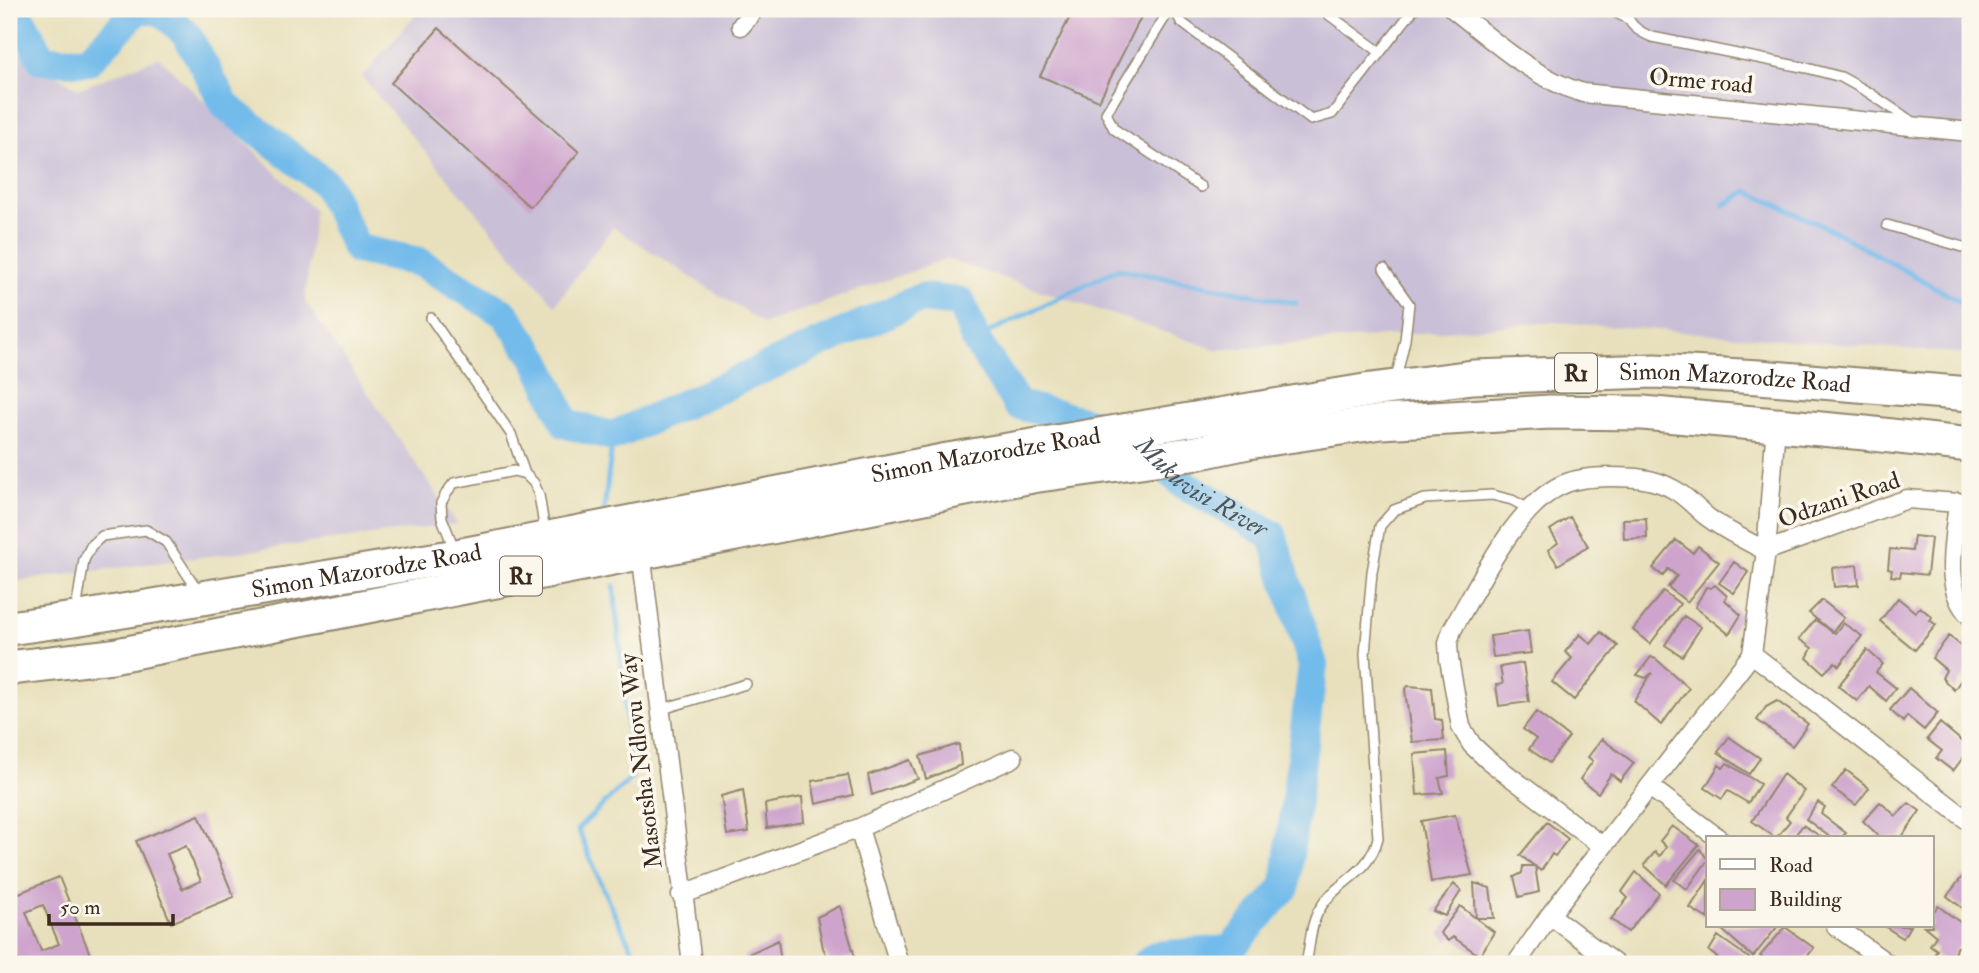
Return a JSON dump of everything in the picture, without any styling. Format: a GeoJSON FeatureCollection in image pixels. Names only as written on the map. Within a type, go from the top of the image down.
{"type":"FeatureCollection","features":[{"type":"Feature","properties":{"kind":"highway","name":"Simon Mazorodze Road"},"geometry":{"type":"LineString","coordinates":[[9,668],[112,656],[641,552],[1027,462],[1184,420],[1394,387],[1473,377],[1655,372],[1759,377],[1970,394]]}},
{"type":"Feature","properties":{"kind":"highway","name":"Simon Mazorodze Road"},"geometry":{"type":"LineString","coordinates":[[9,628],[457,556],[948,460],[1027,462],[1191,454],[1248,442],[1381,422],[1550,412],[1643,413],[1776,425]]}},
{"type":"Feature","properties":{"kind":"highway","name":"R1"},"geometry":{"type":"LineString","coordinates":[[1776,425],[1970,445]]}},
{"type":"Feature","properties":{"kind":"street"},"geometry":{"type":"LineString","coordinates":[[741,26],[755,9]]}},
{"type":"Feature","properties":{"kind":"street","name":"Orme road"},"geometry":{"type":"LineString","coordinates":[[1453,9],[1532,71],[1558,86],[1583,93],[1970,132]]}},
{"type":"Feature","properties":{"kind":"street"},"geometry":{"type":"LineString","coordinates":[[1516,964],[1602,846],[1650,788],[1752,654],[1766,551],[1776,425]]}},
{"type":"Feature","properties":{"kind":"street"},"geometry":{"type":"LineString","coordinates":[[1602,846],[1472,745],[1461,727],[1449,659],[1448,643],[1452,630],[1514,526],[1546,494],[1563,484],[1580,479],[1629,477],[1655,481],[1672,488],[1706,516],[1766,551]]}},
{"type":"Feature","properties":{"kind":"street","name":"Odzani Road"},"geometry":{"type":"LineString","coordinates":[[1766,551],[1907,499],[1964,503]]}},
{"type":"Feature","properties":{"kind":"street"},"geometry":{"type":"LineString","coordinates":[[1964,503],[1951,576],[1955,592],[1970,616]]}},
{"type":"Feature","properties":{"kind":"street","name":"Masotsha Ndlovu Way"},"geometry":{"type":"LineString","coordinates":[[641,552],[681,895],[692,964]]}},
{"type":"Feature","properties":{"kind":"street"},"geometry":{"type":"LineString","coordinates":[[1752,654],[1970,822]]}},
{"type":"Feature","properties":{"kind":"street"},"geometry":{"type":"LineString","coordinates":[[681,895],[859,828],[1013,758]]}},
{"type":"Feature","properties":{"kind":"street"},"geometry":{"type":"LineString","coordinates":[[1650,788],[1715,836]]}},
{"type":"Feature","properties":{"kind":"street"},"geometry":{"type":"LineString","coordinates":[[859,828],[899,964]]}},
{"type":"Feature","properties":{"kind":"street"},"geometry":{"type":"LineString","coordinates":[[1550,915],[1615,964]]}},
{"type":"Feature","properties":{"kind":"street"},"geometry":{"type":"LineString","coordinates":[[1839,928],[1888,964]]}},
{"type":"Feature","properties":{"kind":"lane"},"geometry":{"type":"LineString","coordinates":[[1170,9],[1106,113],[1114,129],[1201,187]]}},
{"type":"Feature","properties":{"kind":"lane"},"geometry":{"type":"LineString","coordinates":[[1175,9],[1181,22],[1311,120],[1332,114],[1414,9]]}},
{"type":"Feature","properties":{"kind":"lane"},"geometry":{"type":"LineString","coordinates":[[1321,9],[1380,52]]}},
{"type":"Feature","properties":{"kind":"lane"},"geometry":{"type":"LineString","coordinates":[[1609,9],[1628,19]]}},
{"type":"Feature","properties":{"kind":"lane"},"geometry":{"type":"LineString","coordinates":[[1625,9],[1628,19],[1637,30],[1652,37],[1841,77],[1918,126]]}},
{"type":"Feature","properties":{"kind":"lane"},"geometry":{"type":"LineString","coordinates":[[1887,225],[1970,249]]}},
{"type":"Feature","properties":{"kind":"lane"},"geometry":{"type":"LineString","coordinates":[[1384,269],[1409,304],[1405,340],[1394,387]]}},
{"type":"Feature","properties":{"kind":"lane"},"geometry":{"type":"LineString","coordinates":[[431,318],[511,434],[525,474],[534,483],[539,495],[546,537]]}},
{"type":"Feature","properties":{"kind":"lane"},"geometry":{"type":"LineString","coordinates":[[457,556],[442,517],[441,503],[447,492],[454,484],[514,471],[525,474]]}},
{"type":"Feature","properties":{"kind":"lane"},"geometry":{"type":"LineString","coordinates":[[1306,964],[1320,909],[1370,860],[1378,838],[1365,654],[1380,526],[1394,510],[1425,499],[1492,495],[1512,500],[1529,509]]}},
{"type":"Feature","properties":{"kind":"lane"},"geometry":{"type":"LineString","coordinates":[[75,619],[83,560],[91,545],[102,536],[146,530],[166,542],[202,598]]}},
{"type":"Feature","properties":{"kind":"lane"},"geometry":{"type":"LineString","coordinates":[[659,710],[746,684]]}},
{"type":"Feature","properties":{"kind":"shaded area"},"geometry":{"type":"Polygon","coordinates":[[[420,9],[1970,9],[1970,354],[1555,322],[1218,350],[946,259],[764,324],[613,227],[555,305],[362,77],[420,9]]]}},
{"type":"Feature","properties":{"kind":"shaded area"},"geometry":{"type":"Polygon","coordinates":[[[9,46],[78,89],[159,57],[314,210],[305,301],[457,524],[9,582],[9,46]]]}},
{"type":"Feature","properties":{"kind":"building"},"geometry":{"type":"Polygon","coordinates":[[[1074,9],[1145,9],[1099,101],[1040,76],[1074,9]]]}},
{"type":"Feature","properties":{"kind":"building"},"geometry":{"type":"Polygon","coordinates":[[[439,28],[579,152],[530,207],[391,83],[439,28]]]}},
{"type":"Feature","properties":{"kind":"building"},"geometry":{"type":"Polygon","coordinates":[[[1570,517],[1588,546],[1558,565],[1548,550],[1558,543],[1550,530],[1570,517]]]}},
{"type":"Feature","properties":{"kind":"building"},"geometry":{"type":"Polygon","coordinates":[[[1646,518],[1647,538],[1624,539],[1623,519],[1646,518]]]}},
{"type":"Feature","properties":{"kind":"building"},"geometry":{"type":"Polygon","coordinates":[[[1914,536],[1931,538],[1927,575],[1901,572],[1900,577],[1891,576],[1892,570],[1888,569],[1890,549],[1912,551],[1914,536]]]}},
{"type":"Feature","properties":{"kind":"building"},"geometry":{"type":"Polygon","coordinates":[[[1676,540],[1693,553],[1698,546],[1719,562],[1687,602],[1668,587],[1677,576],[1668,569],[1663,576],[1653,568],[1676,540]]]}},
{"type":"Feature","properties":{"kind":"building"},"geometry":{"type":"Polygon","coordinates":[[[1734,562],[1748,572],[1734,593],[1719,583],[1734,562]]]}},
{"type":"Feature","properties":{"kind":"building"},"geometry":{"type":"Polygon","coordinates":[[[1857,565],[1859,585],[1834,587],[1832,568],[1857,565]]]}},
{"type":"Feature","properties":{"kind":"building"},"geometry":{"type":"Polygon","coordinates":[[[1715,585],[1727,596],[1725,600],[1741,615],[1729,634],[1695,607],[1706,587],[1715,585]]]}},
{"type":"Feature","properties":{"kind":"building"},"geometry":{"type":"Polygon","coordinates":[[[1663,591],[1680,604],[1650,644],[1633,630],[1663,591]]]}},
{"type":"Feature","properties":{"kind":"building"},"geometry":{"type":"Polygon","coordinates":[[[1898,598],[1915,612],[1920,607],[1932,617],[1930,620],[1936,625],[1915,650],[1880,621],[1898,598]]]}},
{"type":"Feature","properties":{"kind":"building"},"geometry":{"type":"Polygon","coordinates":[[[1822,600],[1844,618],[1832,632],[1809,613],[1822,600]]]}},
{"type":"Feature","properties":{"kind":"building"},"geometry":{"type":"Polygon","coordinates":[[[1684,616],[1701,627],[1682,656],[1665,645],[1684,616]]]}},
{"type":"Feature","properties":{"kind":"building"},"geometry":{"type":"Polygon","coordinates":[[[1815,620],[1835,633],[1843,623],[1862,636],[1839,666],[1835,662],[1824,673],[1807,658],[1812,648],[1799,639],[1815,620]]]}},
{"type":"Feature","properties":{"kind":"building"},"geometry":{"type":"Polygon","coordinates":[[[1528,631],[1531,653],[1493,657],[1490,636],[1528,631]]]}},
{"type":"Feature","properties":{"kind":"building"},"geometry":{"type":"Polygon","coordinates":[[[1601,632],[1618,646],[1574,700],[1552,682],[1572,658],[1565,652],[1580,634],[1591,644],[1601,632]]]}},
{"type":"Feature","properties":{"kind":"building"},"geometry":{"type":"Polygon","coordinates":[[[1949,636],[1963,647],[1967,641],[1970,643],[1970,667],[1954,690],[1942,678],[1946,670],[1932,658],[1949,636]]]}},
{"type":"Feature","properties":{"kind":"building"},"geometry":{"type":"Polygon","coordinates":[[[1867,650],[1883,664],[1876,672],[1896,688],[1886,701],[1869,686],[1857,701],[1838,686],[1867,650]]]}},
{"type":"Feature","properties":{"kind":"building"},"geometry":{"type":"Polygon","coordinates":[[[1651,657],[1689,688],[1661,725],[1634,701],[1652,673],[1646,678],[1637,675],[1651,657]]]}},
{"type":"Feature","properties":{"kind":"building"},"geometry":{"type":"Polygon","coordinates":[[[1523,663],[1529,702],[1499,706],[1496,685],[1503,684],[1500,667],[1523,663]]]}},
{"type":"Feature","properties":{"kind":"building"},"geometry":{"type":"Polygon","coordinates":[[[1408,686],[1432,688],[1435,719],[1442,720],[1444,740],[1412,742],[1405,690],[1408,686]]]}},
{"type":"Feature","properties":{"kind":"building"},"geometry":{"type":"Polygon","coordinates":[[[1909,688],[1938,713],[1924,730],[1907,716],[1903,722],[1890,710],[1909,688]]]}},
{"type":"Feature","properties":{"kind":"building"},"geometry":{"type":"Polygon","coordinates":[[[1777,701],[1808,724],[1792,746],[1757,720],[1766,707],[1777,701]]]}},
{"type":"Feature","properties":{"kind":"building"},"geometry":{"type":"Polygon","coordinates":[[[1536,712],[1569,737],[1549,763],[1529,749],[1536,739],[1523,729],[1536,712]]]}},
{"type":"Feature","properties":{"kind":"building"},"geometry":{"type":"Polygon","coordinates":[[[1940,723],[1970,748],[1953,771],[1936,758],[1942,751],[1927,739],[1940,723]]]}},
{"type":"Feature","properties":{"kind":"building"},"geometry":{"type":"Polygon","coordinates":[[[1729,737],[1760,758],[1749,774],[1718,752],[1729,737]]]}},
{"type":"Feature","properties":{"kind":"building"},"geometry":{"type":"Polygon","coordinates":[[[1602,739],[1634,763],[1620,781],[1611,774],[1598,793],[1580,779],[1593,761],[1588,757],[1602,739]]]}},
{"type":"Feature","properties":{"kind":"building"},"geometry":{"type":"Polygon","coordinates":[[[959,744],[961,765],[926,779],[920,756],[959,744]]]}},
{"type":"Feature","properties":{"kind":"building"},"geometry":{"type":"Polygon","coordinates":[[[1447,751],[1449,776],[1439,778],[1443,793],[1417,795],[1414,754],[1447,751]]]}},
{"type":"Feature","properties":{"kind":"building"},"geometry":{"type":"Polygon","coordinates":[[[910,760],[918,779],[872,795],[868,775],[910,760]]]}},
{"type":"Feature","properties":{"kind":"building"},"geometry":{"type":"Polygon","coordinates":[[[1727,763],[1760,784],[1748,803],[1728,791],[1722,799],[1705,788],[1719,765],[1723,768],[1727,763]]]}},
{"type":"Feature","properties":{"kind":"building"},"geometry":{"type":"Polygon","coordinates":[[[1846,770],[1869,788],[1856,805],[1832,788],[1846,770]]]}},
{"type":"Feature","properties":{"kind":"building"},"geometry":{"type":"Polygon","coordinates":[[[1783,774],[1804,791],[1786,817],[1790,821],[1778,836],[1773,836],[1752,821],[1783,774]]]}},
{"type":"Feature","properties":{"kind":"building"},"geometry":{"type":"Polygon","coordinates":[[[848,775],[853,795],[816,804],[812,781],[848,775]]]}},
{"type":"Feature","properties":{"kind":"building"},"geometry":{"type":"Polygon","coordinates":[[[743,790],[749,832],[727,835],[721,796],[743,790]]]}},
{"type":"Feature","properties":{"kind":"building"},"geometry":{"type":"Polygon","coordinates":[[[802,797],[804,822],[767,828],[765,804],[802,797]]]}},
{"type":"Feature","properties":{"kind":"building"},"geometry":{"type":"Polygon","coordinates":[[[1818,802],[1825,807],[1821,814],[1846,833],[1843,836],[1828,836],[1806,819],[1818,802]]]}},
{"type":"Feature","properties":{"kind":"building"},"geometry":{"type":"Polygon","coordinates":[[[1880,802],[1896,816],[1909,803],[1920,811],[1902,836],[1879,836],[1863,821],[1880,802]]]}},
{"type":"Feature","properties":{"kind":"building"},"geometry":{"type":"Polygon","coordinates":[[[199,815],[234,897],[171,923],[136,841],[199,815]],[[186,846],[167,854],[182,889],[201,881],[186,846]]]}},
{"type":"Feature","properties":{"kind":"building"},"geometry":{"type":"Polygon","coordinates":[[[1455,815],[1472,875],[1431,882],[1421,821],[1455,815]]]}},
{"type":"Feature","properties":{"kind":"building"},"geometry":{"type":"Polygon","coordinates":[[[1547,822],[1568,839],[1555,856],[1552,854],[1541,871],[1520,855],[1547,822]]]}},
{"type":"Feature","properties":{"kind":"building"},"geometry":{"type":"Polygon","coordinates":[[[1803,825],[1820,836],[1795,836],[1803,825]]]}},
{"type":"Feature","properties":{"kind":"building"},"geometry":{"type":"Polygon","coordinates":[[[1672,826],[1699,845],[1666,885],[1644,865],[1655,852],[1660,856],[1666,847],[1660,841],[1672,826]]]}},
{"type":"Feature","properties":{"kind":"building"},"geometry":{"type":"Polygon","coordinates":[[[1700,849],[1706,857],[1706,863],[1687,889],[1674,880],[1700,849]]]}},
{"type":"Feature","properties":{"kind":"building"},"geometry":{"type":"Polygon","coordinates":[[[1523,866],[1535,866],[1539,892],[1519,897],[1514,877],[1522,873],[1523,866]]]}},
{"type":"Feature","properties":{"kind":"building"},"geometry":{"type":"Polygon","coordinates":[[[1636,872],[1659,893],[1628,932],[1611,919],[1628,898],[1622,892],[1636,872]]]}},
{"type":"Feature","properties":{"kind":"building"},"geometry":{"type":"Polygon","coordinates":[[[1963,876],[1970,882],[1970,914],[1947,896],[1963,876]]]}},
{"type":"Feature","properties":{"kind":"building"},"geometry":{"type":"Polygon","coordinates":[[[59,877],[94,964],[20,964],[9,938],[9,897],[59,877]],[[43,905],[26,912],[41,951],[59,944],[43,905]]]}},
{"type":"Feature","properties":{"kind":"building"},"geometry":{"type":"Polygon","coordinates":[[[1474,883],[1490,888],[1494,918],[1476,918],[1474,883]]]}},
{"type":"Feature","properties":{"kind":"building"},"geometry":{"type":"Polygon","coordinates":[[[1706,883],[1706,918],[1690,908],[1706,883]]]}},
{"type":"Feature","properties":{"kind":"building"},"geometry":{"type":"Polygon","coordinates":[[[1454,884],[1461,891],[1445,916],[1433,911],[1454,884]]]}},
{"type":"Feature","properties":{"kind":"building"},"geometry":{"type":"Polygon","coordinates":[[[840,906],[855,957],[830,962],[823,948],[817,917],[840,906]]]}},
{"type":"Feature","properties":{"kind":"building"},"geometry":{"type":"Polygon","coordinates":[[[1460,906],[1494,932],[1480,956],[1453,937],[1448,941],[1440,933],[1460,906]]]}},
{"type":"Feature","properties":{"kind":"building"},"geometry":{"type":"Polygon","coordinates":[[[1938,906],[1968,928],[1965,935],[1968,942],[1956,948],[1951,964],[1934,955],[1937,950],[1930,945],[1936,936],[1926,928],[1934,928],[1934,911],[1938,906]]]}},
{"type":"Feature","properties":{"kind":"building"},"geometry":{"type":"Polygon","coordinates":[[[1720,928],[1776,928],[1753,957],[1720,928]]]}},
{"type":"Feature","properties":{"kind":"building"},"geometry":{"type":"Polygon","coordinates":[[[1784,928],[1814,948],[1801,964],[1770,964],[1760,956],[1784,928]]]}},
{"type":"Feature","properties":{"kind":"building"},"geometry":{"type":"Polygon","coordinates":[[[1887,928],[1909,928],[1903,938],[1887,928]]]}},
{"type":"Feature","properties":{"kind":"building"},"geometry":{"type":"Polygon","coordinates":[[[1718,936],[1749,958],[1745,964],[1725,964],[1709,951],[1718,936]]]}},
{"type":"Feature","properties":{"kind":"building"},"geometry":{"type":"Polygon","coordinates":[[[778,940],[781,964],[746,964],[744,956],[778,940]]]}},
{"type":"Feature","properties":{"kind":"waterway"},"geometry":{"type":"LineString","coordinates":[[16,9],[42,60],[88,61],[138,9]]}},
{"type":"Feature","properties":{"kind":"waterway","name":"Mukuvisi River"},"geometry":{"type":"LineString","coordinates":[[149,9],[163,12],[187,35],[226,106],[326,184],[357,249],[419,262],[505,314],[537,360],[566,424],[613,436],[921,298],[961,302],[975,339],[1018,405],[1131,433],[1182,483],[1272,535],[1313,665],[1285,887],[1230,950],[1155,956],[1146,964]]}},
{"type":"Feature","properties":{"kind":"waterway"},"geometry":{"type":"LineString","coordinates":[[163,12],[171,9]]}},
{"type":"Feature","properties":{"kind":"waterway"},"geometry":{"type":"LineString","coordinates":[[1724,205],[1747,191],[1836,232],[1963,303],[1970,304]]}},
{"type":"Feature","properties":{"kind":"waterway"},"geometry":{"type":"LineString","coordinates":[[975,339],[1118,269],[1296,303]]}},
{"type":"Feature","properties":{"kind":"waterway"},"geometry":{"type":"LineString","coordinates":[[604,510],[613,436]]}},
{"type":"Feature","properties":{"kind":"waterway"},"geometry":{"type":"LineString","coordinates":[[614,586],[632,777],[578,829],[610,905],[640,964]]}}]}
